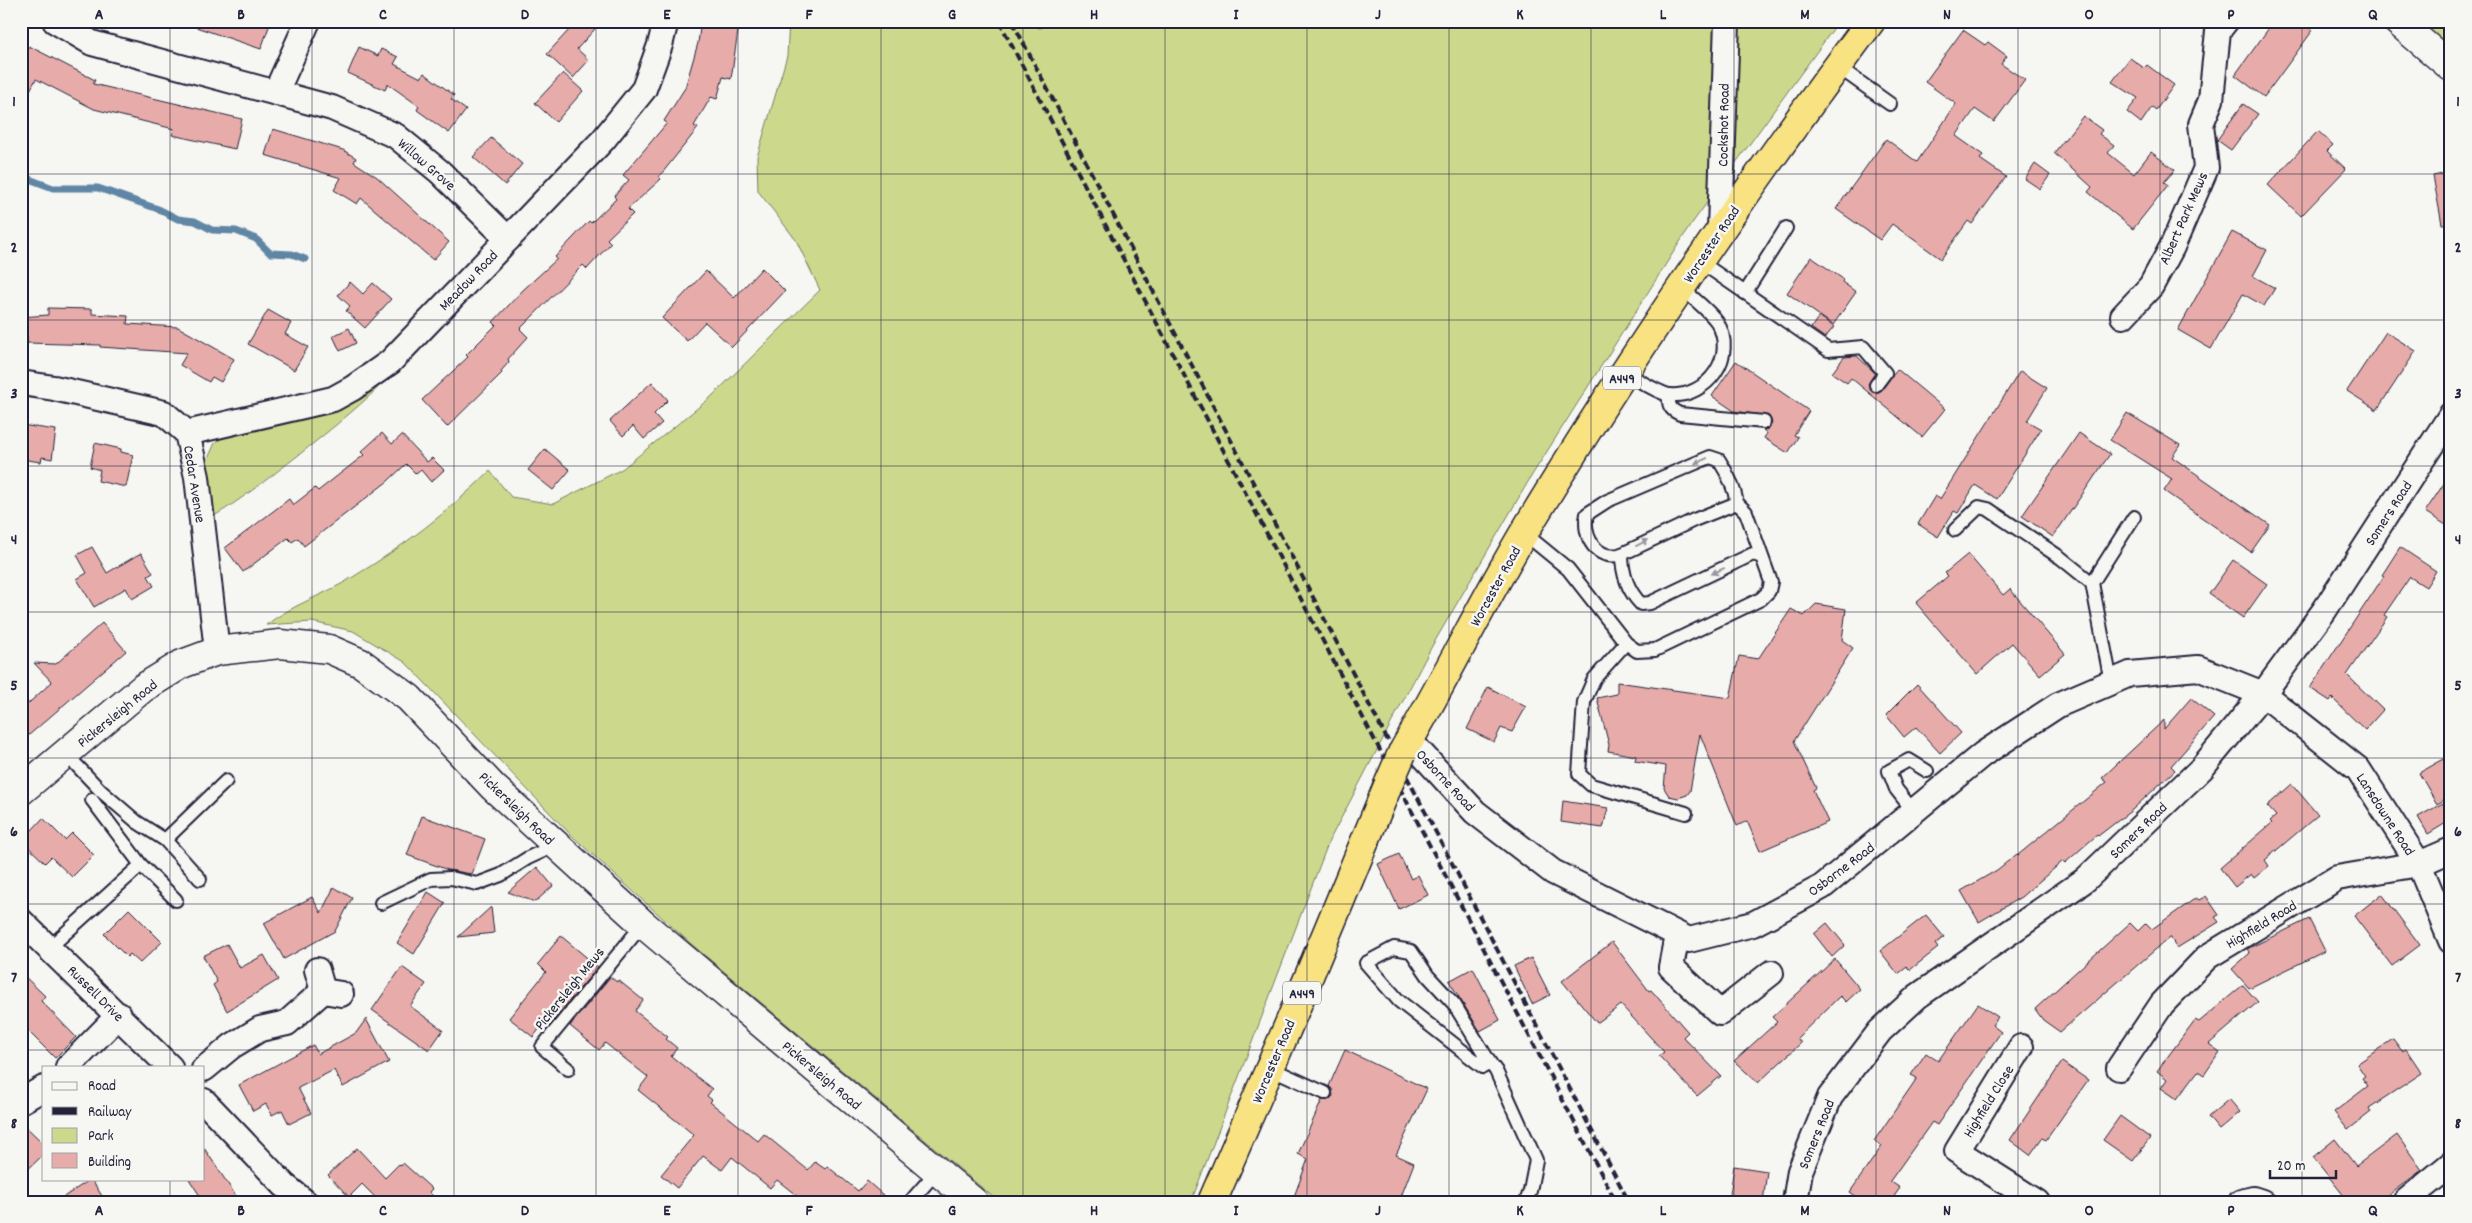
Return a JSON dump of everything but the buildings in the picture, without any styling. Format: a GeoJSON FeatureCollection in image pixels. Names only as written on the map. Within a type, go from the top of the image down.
{"type":"FeatureCollection","features":[{"type":"Feature","properties":{"kind":"highway","name":"Worcester Road"},"geometry":{"type":"LineString","coordinates":[[1212,1202],[1270,1068],[1388,783],[1406,746],[1524,533],[1625,373],[1720,229],[1870,21]]}},
{"type":"Feature","properties":{"kind":"street","name":"Willow Grove"},"geometry":{"type":"LineString","coordinates":[[55,21],[92,43],[332,108],[396,136],[440,172],[508,239]]}},
{"type":"Feature","properties":{"kind":"street"},"geometry":{"type":"LineString","coordinates":[[276,92],[308,21]]}},
{"type":"Feature","properties":{"kind":"street","name":"Meadow Road"},"geometry":{"type":"LineString","coordinates":[[187,433],[333,399],[353,388],[390,362],[603,140],[644,89],[660,45],[666,21]]}},
{"type":"Feature","properties":{"kind":"street","name":"Cockshot Road"},"geometry":{"type":"LineString","coordinates":[[1720,229],[1727,21]]}},
{"type":"Feature","properties":{"kind":"street","name":"Albert Park Mews"},"geometry":{"type":"LineString","coordinates":[[2123,316],[2151,286],[2172,247],[2206,168],[2201,124],[2211,100],[2218,31],[2226,21]]}},
{"type":"Feature","properties":{"kind":"street"},"geometry":{"type":"LineString","coordinates":[[2397,21],[2451,67]]}},
{"type":"Feature","properties":{"kind":"street","name":"Cedar Avenue"},"geometry":{"type":"LineString","coordinates":[[21,383],[54,388],[164,413],[187,433],[197,477],[217,651]]}},
{"type":"Feature","properties":{"kind":"street","name":"Somers Road"},"geometry":{"type":"LineString","coordinates":[[1796,1202],[1800,1171],[1830,1097],[1880,1031],[1918,996],[2085,880],[2201,769],[2263,694],[2324,611],[2447,428]]}},
{"type":"Feature","properties":{"kind":"street","name":"Pickersleigh Road"},"geometry":{"type":"LineString","coordinates":[[21,791],[143,688],[182,664],[217,651],[280,644],[329,649],[361,663],[409,698],[493,787],[643,924],[974,1202]]}},
{"type":"Feature","properties":{"kind":"street","name":"Osborne Road"},"geometry":{"type":"LineString","coordinates":[[1406,746],[1475,812],[1553,872],[1676,936],[1690,940],[1753,924],[1822,887],[1983,754],[2058,705],[2111,682],[2130,674],[2198,668],[2263,694]]}},
{"type":"Feature","properties":{"kind":"street","name":"Lansdowne Road"},"geometry":{"type":"LineString","coordinates":[[2263,694],[2358,769],[2419,864],[2451,942]]}},
{"type":"Feature","properties":{"kind":"street","name":"Highfield Road"},"geometry":{"type":"LineString","coordinates":[[2119,1068],[2162,1004],[2207,957],[2337,878],[2419,864],[2451,850]]}},
{"type":"Feature","properties":{"kind":"street","name":"Russell Drive"},"geometry":{"type":"LineString","coordinates":[[21,921],[50,947],[169,1066]]}},
{"type":"Feature","properties":{"kind":"street"},"geometry":{"type":"LineString","coordinates":[[1676,936],[1671,967],[1720,1012],[1771,973]]}},
{"type":"Feature","properties":{"kind":"street"},"geometry":{"type":"LineString","coordinates":[[205,1068],[232,1046],[260,1029],[287,1023],[327,985]]}},
{"type":"Feature","properties":{"kind":"street"},"geometry":{"type":"LineString","coordinates":[[69,1066],[118,1015]]}},
{"type":"Feature","properties":{"kind":"street","name":"Highfield Close"},"geometry":{"type":"LineString","coordinates":[[2021,1047],[1957,1151],[2037,1202]]}},
{"type":"Feature","properties":{"kind":"street"},"geometry":{"type":"LineString","coordinates":[[21,1101],[42,1089]]}},
{"type":"Feature","properties":{"kind":"street"},"geometry":{"type":"LineString","coordinates":[[205,1102],[284,1185],[305,1202]]}},
{"type":"Feature","properties":{"kind":"street"},"geometry":{"type":"LineString","coordinates":[[2405,1202],[2451,1164]]}},
{"type":"Feature","properties":{"kind":"street"},"geometry":{"type":"LineString","coordinates":[[2241,1202],[2253,1199],[2262,1202]]}},
{"type":"Feature","properties":{"kind":"lane"},"geometry":{"type":"LineString","coordinates":[[1837,66],[1890,104]]}},
{"type":"Feature","properties":{"kind":"lane"},"geometry":{"type":"LineString","coordinates":[[1745,293],[1786,228]]}},
{"type":"Feature","properties":{"kind":"lane"},"geometry":{"type":"LineString","coordinates":[[1699,261],[1828,350],[1863,347],[1885,373],[1876,384]]}},
{"type":"Feature","properties":{"kind":"lane"},"geometry":{"type":"LineString","coordinates":[[1625,373],[1669,395],[1696,391],[1720,368],[1724,344],[1717,322],[1681,287]]}},
{"type":"Feature","properties":{"kind":"lane"},"geometry":{"type":"LineString","coordinates":[[1669,395],[1668,404],[1674,411],[1680,414],[1764,422]]}},
{"type":"Feature","properties":{"kind":"lane"},"geometry":{"type":"LineString","coordinates":[[1524,533],[1568,569],[1626,643],[1637,652],[1654,650],[1761,599],[1769,591],[1771,582],[1746,512],[1737,503],[1734,487],[1719,460],[1710,457],[1607,501],[1587,514],[1585,521],[1589,538],[1598,553],[1611,558],[1737,503]]}},
{"type":"Feature","properties":{"kind":"lane"},"geometry":{"type":"LineString","coordinates":[[1955,530],[1979,507],[1988,509],[2061,558],[2092,583],[2111,682]]}},
{"type":"Feature","properties":{"kind":"lane"},"geometry":{"type":"LineString","coordinates":[[2092,583],[2134,517]]}},
{"type":"Feature","properties":{"kind":"lane"},"geometry":{"type":"LineString","coordinates":[[1622,554],[1622,570],[1631,595],[1641,604],[1676,591],[1753,554],[1762,557]]}},
{"type":"Feature","properties":{"kind":"lane"},"geometry":{"type":"LineString","coordinates":[[1626,643],[1594,679],[1584,702],[1579,774],[1591,785],[1686,813]]}},
{"type":"Feature","properties":{"kind":"lane"},"geometry":{"type":"LineString","coordinates":[[66,754],[101,790],[137,822],[165,840],[200,879]]}},
{"type":"Feature","properties":{"kind":"lane"},"geometry":{"type":"LineString","coordinates":[[1914,812],[1896,789],[1889,771],[1909,760],[1927,771]]}},
{"type":"Feature","properties":{"kind":"lane"},"geometry":{"type":"LineString","coordinates":[[165,840],[226,781]]}},
{"type":"Feature","properties":{"kind":"lane"},"geometry":{"type":"LineString","coordinates":[[92,800],[140,865],[176,900]]}},
{"type":"Feature","properties":{"kind":"lane"},"geometry":{"type":"LineString","coordinates":[[381,903],[432,879],[451,878],[477,884],[501,875],[528,858],[556,845]]}},
{"type":"Feature","properties":{"kind":"lane"},"geometry":{"type":"LineString","coordinates":[[50,947],[140,865]]}},
{"type":"Feature","properties":{"kind":"lane","name":"Pickersleigh Mews"},"geometry":{"type":"LineString","coordinates":[[568,1069],[542,1047],[643,924]]}},
{"type":"Feature","properties":{"kind":"lane"},"geometry":{"type":"LineString","coordinates":[[1490,1063],[1484,1067],[1399,1001],[1366,963],[1394,948],[1412,952],[1428,976],[1454,1004],[1496,1071],[1536,1160],[1530,1192],[1526,1202]]}},
{"type":"Feature","properties":{"kind":"lane"},"geometry":{"type":"LineString","coordinates":[[1270,1068],[1325,1093]]}},
{"type":"Feature","properties":{"kind":"lane"},"geometry":{"type":"LineString","coordinates":[[910,1202],[937,1171]]}},
{"type":"Feature","properties":{"kind":"green space"},"geometry":{"type":"Polygon","coordinates":[[[789,21],[1839,21],[1690,226],[1532,475],[1432,646],[1329,841],[1191,1202],[999,1202],[690,943],[570,834],[405,662],[353,631],[312,622],[266,625],[287,611],[342,583],[390,554],[458,501],[490,471],[511,497],[553,504],[622,469],[710,398],[820,290],[796,240],[758,191],[757,157],[787,56],[789,21]]]}},
{"type":"Feature","properties":{"kind":"green space"},"geometry":{"type":"Polygon","coordinates":[[[2410,21],[2451,21],[2451,57],[2410,21]]]}},
{"type":"Feature","properties":{"kind":"green space"},"geometry":{"type":"Polygon","coordinates":[[[381,383],[356,408],[301,453],[243,497],[209,518],[206,463],[215,443],[230,432],[280,424],[323,414],[381,383]]]}},
{"type":"Feature","properties":{"kind":"waterway"},"geometry":{"type":"LineString","coordinates":[[1040,25],[1041,21]]}},
{"type":"Feature","properties":{"kind":"waterway"},"geometry":{"type":"LineString","coordinates":[[21,176],[53,188],[98,188],[158,209],[178,219],[195,221],[212,230],[236,231],[256,239],[270,253],[292,254],[305,259]]}},
{"type":"Feature","properties":{"kind":"railway"},"geometry":{"type":"LineString","coordinates":[[999,21],[1616,1202]]}},
{"type":"Feature","properties":{"kind":"railway"},"geometry":{"type":"LineString","coordinates":[[1012,21],[1629,1202]]}}]}
